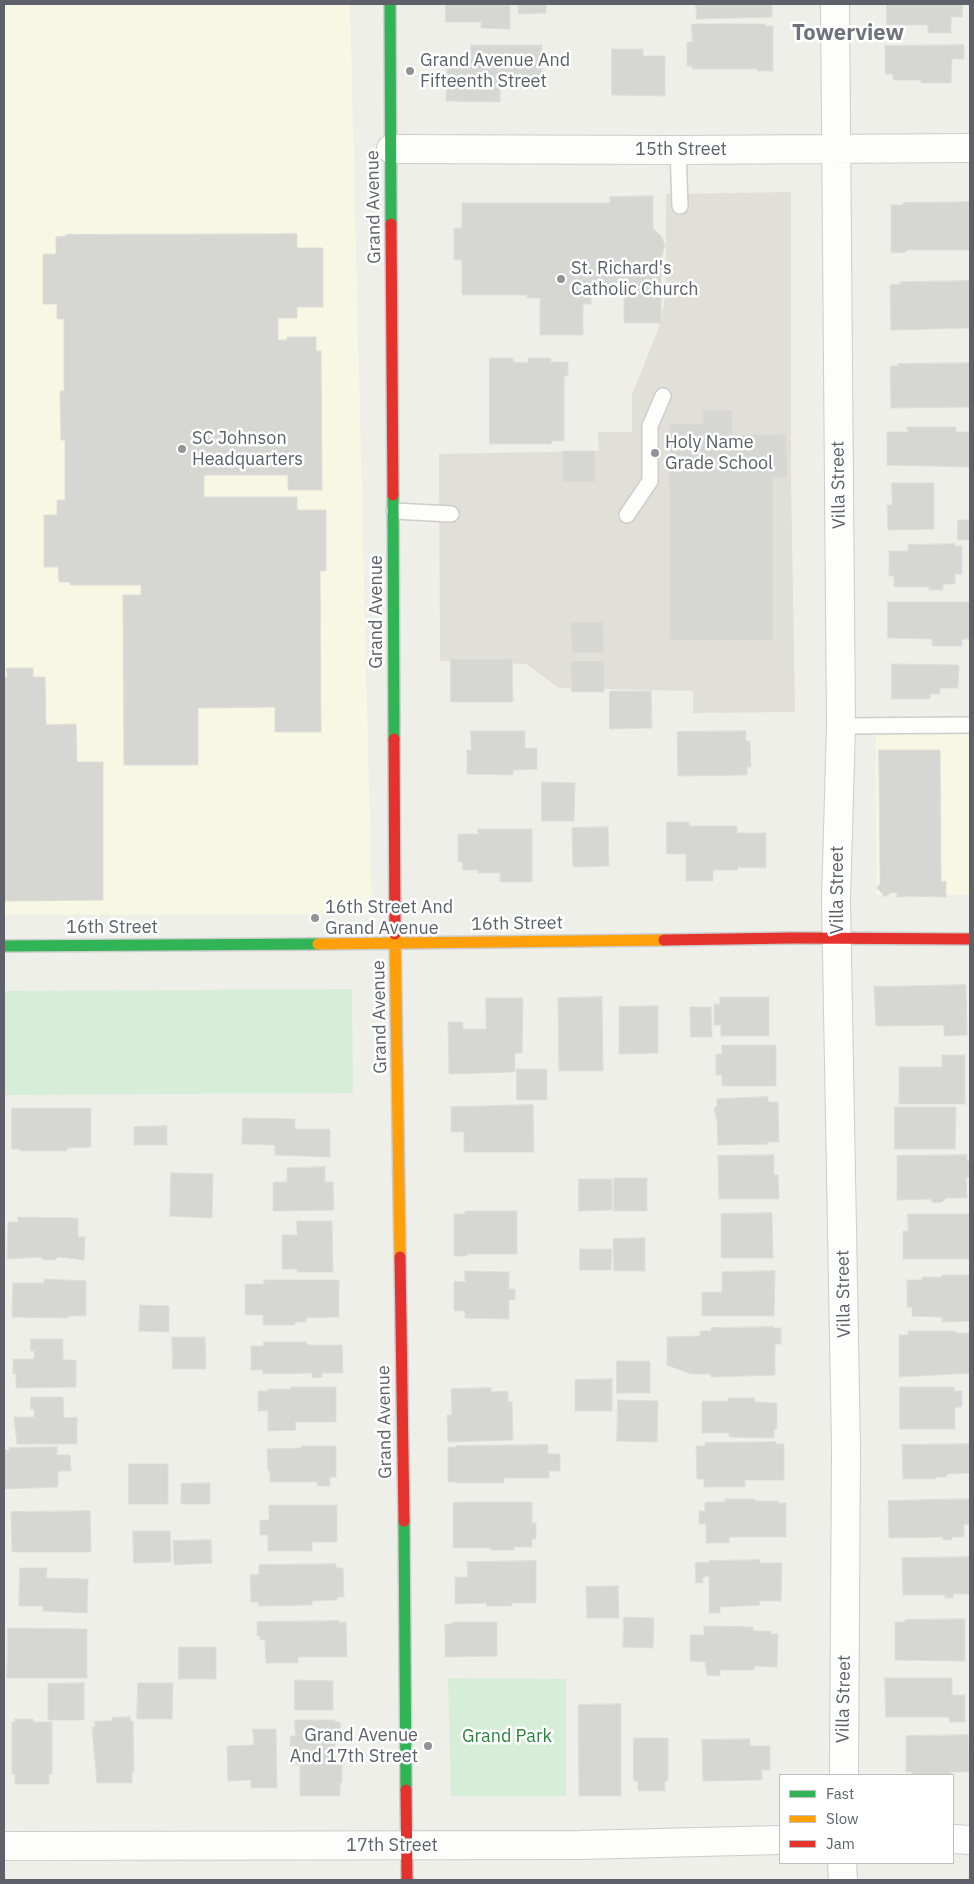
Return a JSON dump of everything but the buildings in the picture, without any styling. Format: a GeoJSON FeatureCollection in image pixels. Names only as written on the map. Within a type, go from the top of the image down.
{"type":"FeatureCollection","features":[{"type":"Feature","properties":{"kind":"street","name":"Grand Avenue"},"geometry":{"type":"LineString","coordinates":[[390,4],[396,944],[407,1880]]}},
{"type":"Feature","properties":{"kind":"street","name":"Villa Street"},"geometry":{"type":"LineString","coordinates":[[835,4],[841,726],[836,900],[846,1448],[844,1774]]}},
{"type":"Feature","properties":{"kind":"street","name":"15th Street"},"geometry":{"type":"LineString","coordinates":[[391,149],[836,150],[970,148]]}},
{"type":"Feature","properties":{"kind":"street","name":"16th Street"},"geometry":{"type":"LineString","coordinates":[[4,946],[396,944],[838,938],[970,939]]}},
{"type":"Feature","properties":{"kind":"street"},"geometry":{"type":"LineString","coordinates":[[954,1839],[970,1840]]}},
{"type":"Feature","properties":{"kind":"street","name":"17th Street"},"geometry":{"type":"LineString","coordinates":[[4,1846],[580,1845],[779,1840]]}},
{"type":"Feature","properties":{"kind":"street"},"geometry":{"type":"LineString","coordinates":[[842,1864],[843,1880]]}},
{"type":"Feature","properties":{"kind":"lane"},"geometry":{"type":"LineString","coordinates":[[678,150],[680,206]]}},
{"type":"Feature","properties":{"kind":"lane"},"geometry":{"type":"LineString","coordinates":[[627,515],[650,481],[650,426],[663,396]]}},
{"type":"Feature","properties":{"kind":"lane"},"geometry":{"type":"LineString","coordinates":[[394,510],[451,514]]}},
{"type":"Feature","properties":{"kind":"lane"},"geometry":{"type":"LineString","coordinates":[[841,726],[970,725]]}},
{"type":"Feature","properties":{"kind":"shaded area","name":"SC Johnson Headquarters"},"geometry":{"type":"Polygon","coordinates":[[[4,4],[350,4],[372,914],[4,915],[4,4]]]}},
{"type":"Feature","properties":{"kind":"shaded area","name":"Holy Name Grade School"},"geometry":{"type":"Polygon","coordinates":[[[791,192],[791,478],[795,712],[693,713],[693,691],[559,688],[526,664],[440,661],[439,454],[599,451],[598,432],[632,432],[632,395],[660,325],[666,292],[666,194],[791,192]]]}},
{"type":"Feature","properties":{"kind":"shaded area"},"geometry":{"type":"Polygon","coordinates":[[[970,731],[970,894],[877,895],[876,732],[970,731]]]}},
{"type":"Feature","properties":{"kind":"green space"},"geometry":{"type":"Polygon","coordinates":[[[352,989],[353,1093],[4,1095],[4,991],[352,989]]]}},
{"type":"Feature","properties":{"kind":"green space","name":"Grand Park"},"geometry":{"type":"Polygon","coordinates":[[[448,1678],[566,1679],[566,1796],[451,1796],[448,1678]]]}},
{"type":"Feature","properties":{"kind":"traffic: fast"},"geometry":{"type":"LineString","coordinates":[[390,4],[391,224]]}},
{"type":"Feature","properties":{"kind":"traffic: fast"},"geometry":{"type":"LineString","coordinates":[[393,495],[394,739]]}},
{"type":"Feature","properties":{"kind":"traffic: fast"},"geometry":{"type":"LineString","coordinates":[[4,946],[318,944]]}},
{"type":"Feature","properties":{"kind":"traffic: fast"},"geometry":{"type":"LineString","coordinates":[[404,1521],[406,1790]]}},
{"type":"Feature","properties":{"kind":"traffic: slow"},"geometry":{"type":"LineString","coordinates":[[395,934],[400,1257]]}},
{"type":"Feature","properties":{"kind":"traffic: slow"},"geometry":{"type":"LineString","coordinates":[[318,944],[664,940]]}},
{"type":"Feature","properties":{"kind":"traffic: jam"},"geometry":{"type":"LineString","coordinates":[[391,224],[393,495]]}},
{"type":"Feature","properties":{"kind":"traffic: jam"},"geometry":{"type":"LineString","coordinates":[[394,739],[395,934]]}},
{"type":"Feature","properties":{"kind":"traffic: jam"},"geometry":{"type":"LineString","coordinates":[[664,940],[793,938],[970,939]]}},
{"type":"Feature","properties":{"kind":"traffic: jam"},"geometry":{"type":"LineString","coordinates":[[400,1257],[404,1521]]}},
{"type":"Feature","properties":{"kind":"traffic: jam"},"geometry":{"type":"LineString","coordinates":[[406,1790],[407,1880]]}},
{"type":"Feature","properties":{"kind":"place","name":"Grand Avenue And Fifteenth Street"},"geometry":{"type":"Point","coordinates":[410,71]}},
{"type":"Feature","properties":{"kind":"place","name":"St. Richard's Catholic Church"},"geometry":{"type":"Point","coordinates":[561,279]}},
{"type":"Feature","properties":{"kind":"place","name":"SC Johnson Headquarters"},"geometry":{"type":"Point","coordinates":[182,449]}},
{"type":"Feature","properties":{"kind":"place","name":"Holy Name Grade School"},"geometry":{"type":"Point","coordinates":[655,453]}},
{"type":"Feature","properties":{"kind":"place","name":"16th Street And Grand Avenue"},"geometry":{"type":"Point","coordinates":[315,918]}},
{"type":"Feature","properties":{"kind":"place","name":"Grand Avenue And 17th Street"},"geometry":{"type":"Point","coordinates":[428,1746]}},
{"type":"Feature","properties":{"kind":"district","name":"Towerview"},"geometry":{"type":"Point","coordinates":[848,34]}}]}
